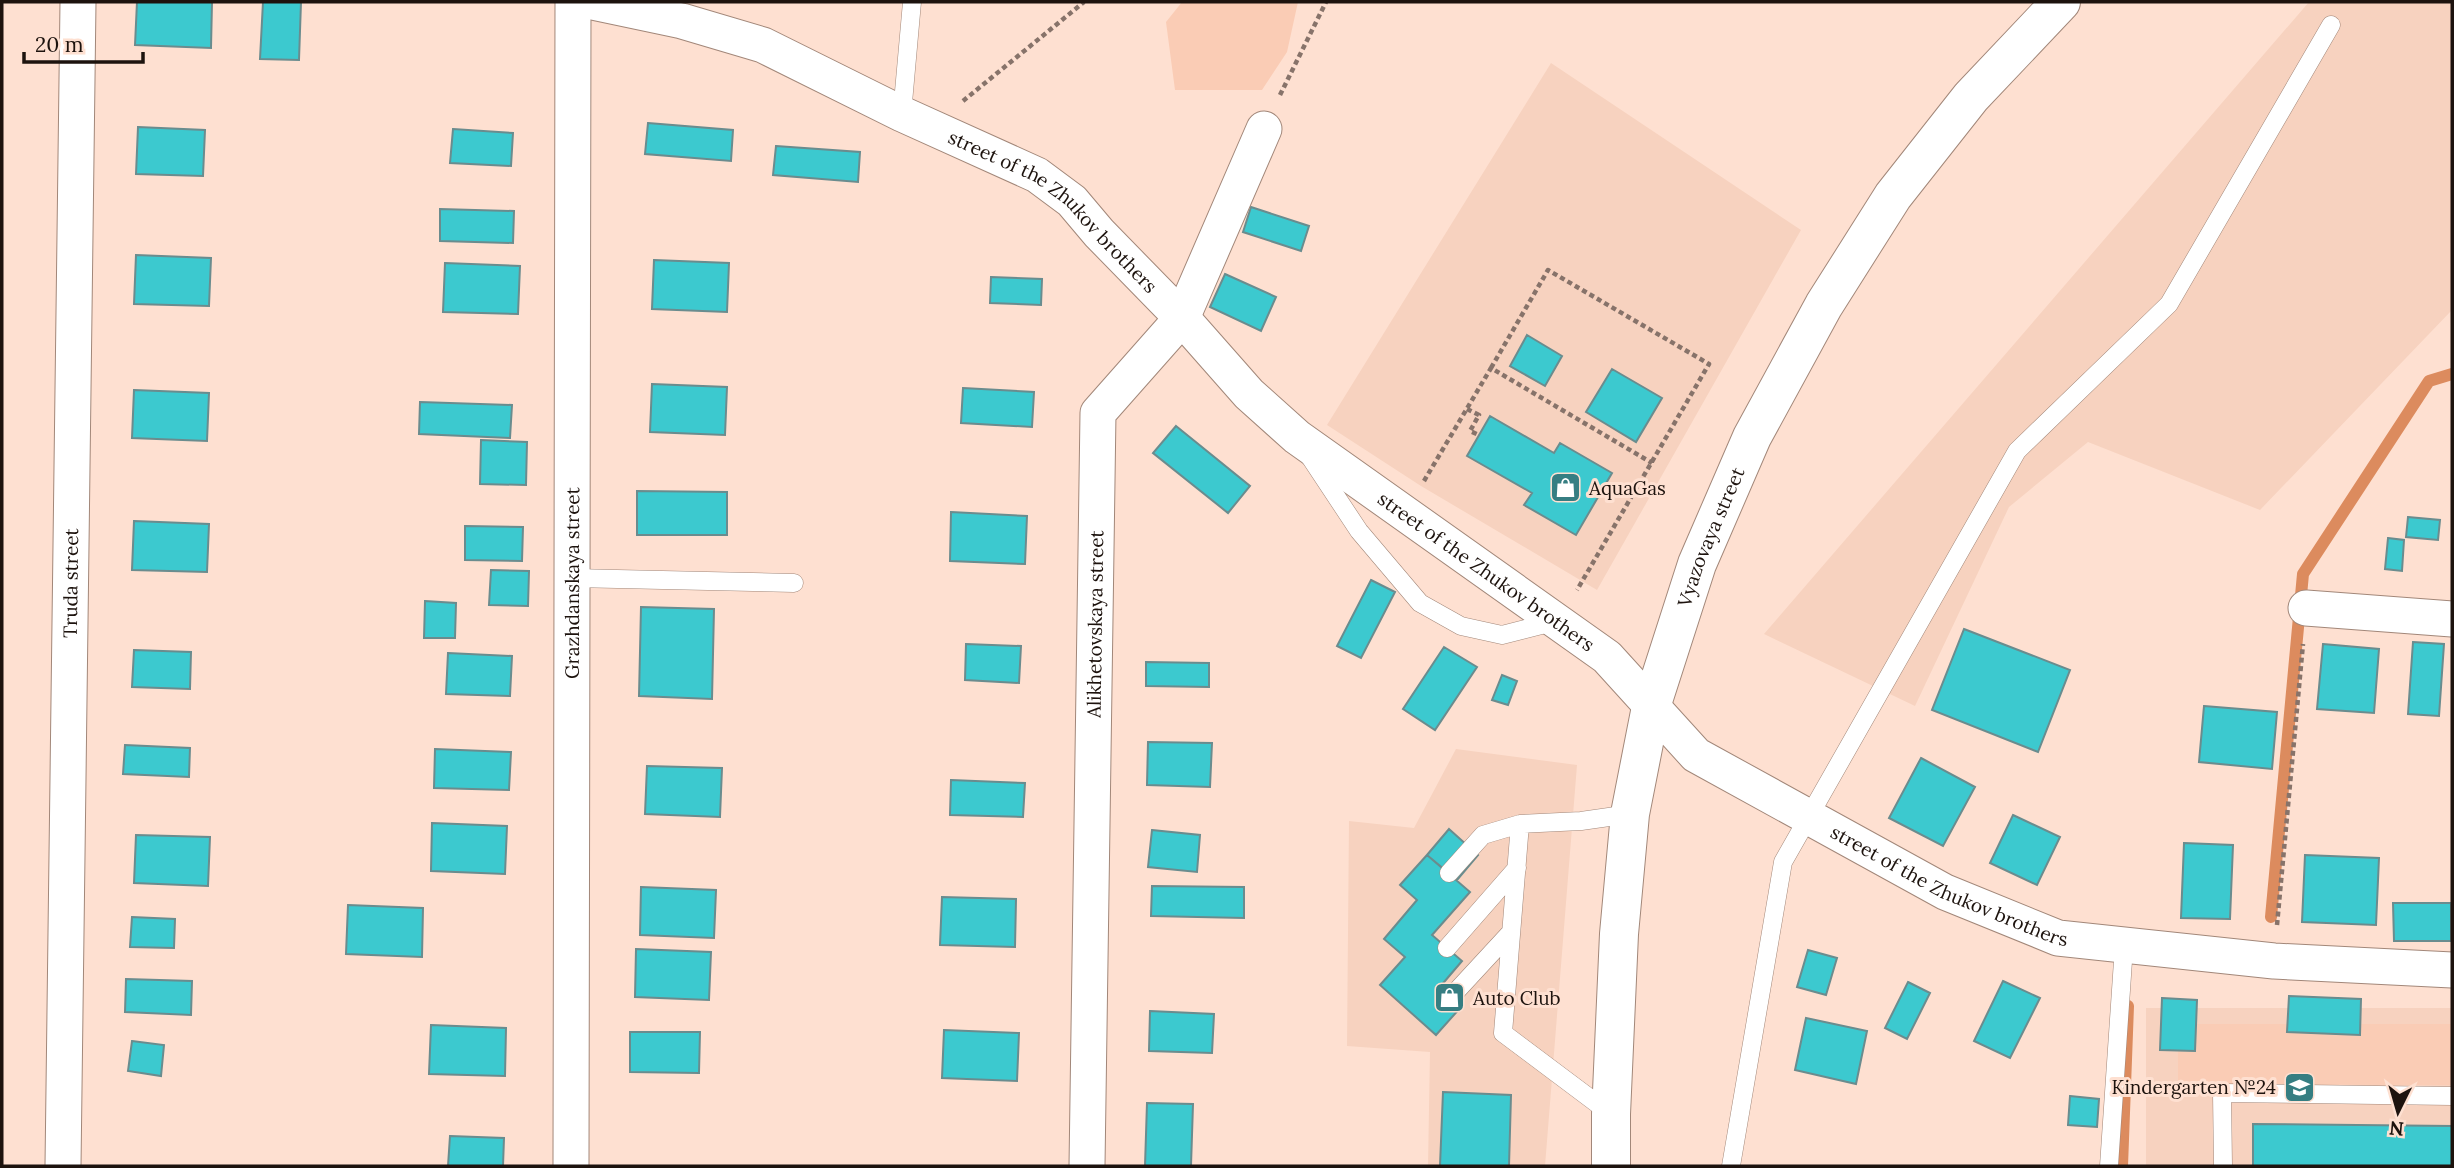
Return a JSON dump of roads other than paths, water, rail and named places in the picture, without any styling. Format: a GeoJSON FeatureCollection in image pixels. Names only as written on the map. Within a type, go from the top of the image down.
{"type":"FeatureCollection","features":[{"type":"Feature","properties":{"kind":"street","name":"Truda street"},"geometry":{"type":"LineString","coordinates":[[63,1166],[78,2]]}},
{"type":"Feature","properties":{"kind":"street","name":"Grazhdanskaya street"},"geometry":{"type":"LineString","coordinates":[[571,1166],[573,2]]}},
{"type":"Feature","properties":{"kind":"street","name":"street of the Zhukov brothers"},"geometry":{"type":"LineString","coordinates":[[592,2],[682,11],[763,45],[916,121],[1037,175],[1072,201],[1250,394],[1297,437],[1607,657],[1696,755],[1945,892],[2058,938],[2274,961],[2452,970]]}},
{"type":"Feature","properties":{"kind":"street","name":"Vyazovaya street"},"geometry":{"type":"LineString","coordinates":[[1611,1166],[1619,934],[1630,814],[1651,707],[1703,552],[1752,437],[1824,305],[1894,196],[1970,97],[2060,2]]}},
{"type":"Feature","properties":{"kind":"street","name":"Alikhetovskaya street"},"geometry":{"type":"LineString","coordinates":[[1087,1166],[1098,413],[1182,318],[1264,129]]}},
{"type":"Feature","properties":{"kind":"street"},"geometry":{"type":"LineString","coordinates":[[2306,608],[2452,619]]}},
{"type":"Feature","properties":{"kind":"lane"},"geometry":{"type":"LineString","coordinates":[[912,2],[916,121]]}},
{"type":"Feature","properties":{"kind":"lane"},"geometry":{"type":"LineString","coordinates":[[1731,1166],[1783,862],[2017,451],[2169,304],[2331,24]]}},
{"type":"Feature","properties":{"kind":"lane"},"geometry":{"type":"LineString","coordinates":[[1297,437],[1359,531],[1420,603],[1461,626],[1502,635],[1558,621]]}},
{"type":"Feature","properties":{"kind":"lane"},"geometry":{"type":"LineString","coordinates":[[572,578],[794,583]]}},
{"type":"Feature","properties":{"kind":"lane"},"geometry":{"type":"LineString","coordinates":[[1449,873],[1483,835],[1520,824],[1581,821],[1630,814]]}},
{"type":"Feature","properties":{"kind":"lane"},"geometry":{"type":"LineString","coordinates":[[1520,824],[1503,1033],[1611,1114]]}},
{"type":"Feature","properties":{"kind":"lane"},"geometry":{"type":"LineString","coordinates":[[1447,948],[1517,868]]}},
{"type":"Feature","properties":{"kind":"lane"},"geometry":{"type":"LineString","coordinates":[[1450,998],[1511,932]]}},
{"type":"Feature","properties":{"kind":"lane"},"geometry":{"type":"LineString","coordinates":[[2109,1166],[2124,946]]}},
{"type":"Feature","properties":{"kind":"lane"},"geometry":{"type":"LineString","coordinates":[[2223,1166],[2222,1093],[2452,1096]]}},
{"type":"Feature","properties":{"kind":"waterway"},"geometry":{"type":"LineString","coordinates":[[2271,917],[2303,574],[2429,381],[2452,374]]}},
{"type":"Feature","properties":{"kind":"waterway"},"geometry":{"type":"LineString","coordinates":[[2122,1166],[2128,1006]]}},
{"type":"Feature","properties":{"kind":"place","name":"AquaGas"},"geometry":{"type":"Point","coordinates":[1566,488]}},
{"type":"Feature","properties":{"kind":"place","name":"Auto Club"},"geometry":{"type":"Point","coordinates":[1450,998]}},
{"type":"Feature","properties":{"kind":"place","name":"Kindergarten №24"},"geometry":{"type":"Point","coordinates":[2299,1087]}}]}
